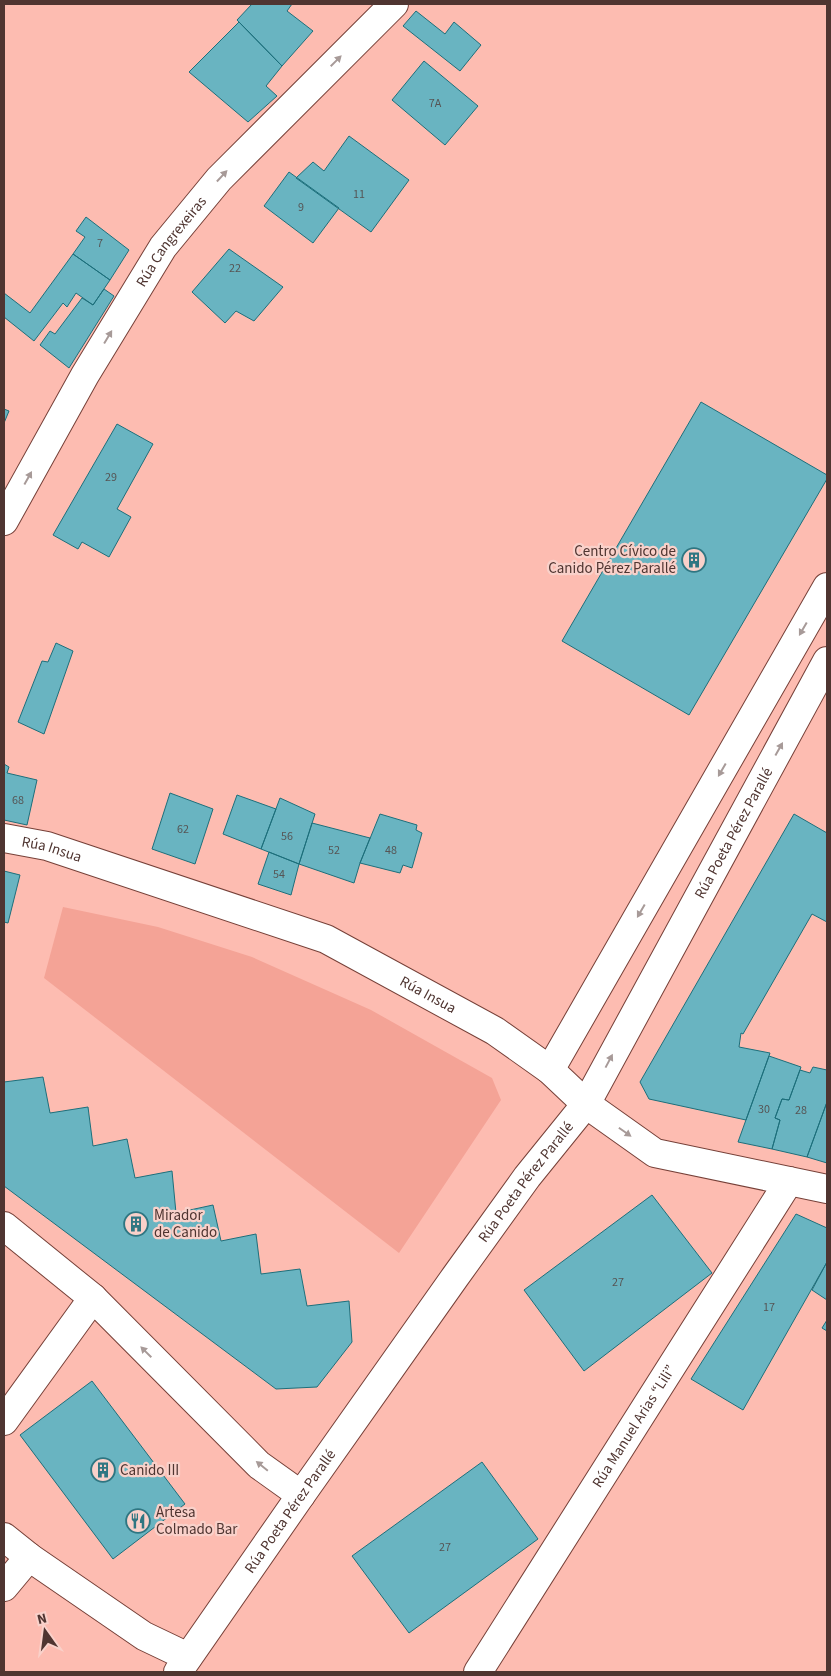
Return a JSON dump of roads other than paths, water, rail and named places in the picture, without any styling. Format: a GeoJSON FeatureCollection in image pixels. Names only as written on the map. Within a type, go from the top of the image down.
{"type":"FeatureCollection","features":[{"type":"Feature","properties":{"kind":"street","name":"Rúa Cangrexeiras"},"geometry":{"type":"LineString","coordinates":[[4,521],[85,375],[163,246],[219,179],[394,4]]}},
{"type":"Feature","properties":{"kind":"street"},"geometry":{"type":"LineString","coordinates":[[550,1070],[827,587]]}},
{"type":"Feature","properties":{"kind":"street","name":"Rúa Poeta Pérez Parallé"},"geometry":{"type":"LineString","coordinates":[[183,1664],[527,1177],[586,1104],[827,661]]}},
{"type":"Feature","properties":{"kind":"street","name":"Rúa Insua"},"geometry":{"type":"LineString","coordinates":[[4,838],[47,846],[326,939],[495,1031],[550,1070],[586,1104],[655,1153],[827,1189]]}},
{"type":"Feature","properties":{"kind":"street","name":"Rúa Manuel Arias “Lili”"},"geometry":{"type":"LineString","coordinates":[[478,1672],[789,1181]]}},
{"type":"Feature","properties":{"kind":"street"},"geometry":{"type":"LineString","coordinates":[[4,1226],[93,1298],[259,1465],[301,1495]]}},
{"type":"Feature","properties":{"kind":"street"},"geometry":{"type":"LineString","coordinates":[[4,1421],[93,1298]]}},
{"type":"Feature","properties":{"kind":"street"},"geometry":{"type":"LineString","coordinates":[[4,1537],[29,1557],[183,1664]]}},
{"type":"Feature","properties":{"kind":"street"},"geometry":{"type":"LineString","coordinates":[[4,1587],[29,1557]]}},
{"type":"Feature","properties":{"kind":"place","name":"Centro Cívico de Canido Pérez Parallé"},"geometry":{"type":"Point","coordinates":[694,560]}},
{"type":"Feature","properties":{"kind":"place","name":"Mirador de Canido"},"geometry":{"type":"Point","coordinates":[136,1224]}},
{"type":"Feature","properties":{"kind":"place","name":"Canido III"},"geometry":{"type":"Point","coordinates":[103,1470]}},
{"type":"Feature","properties":{"kind":"place","name":"Artesa Colmado Bar"},"geometry":{"type":"Point","coordinates":[138,1521]}}]}
